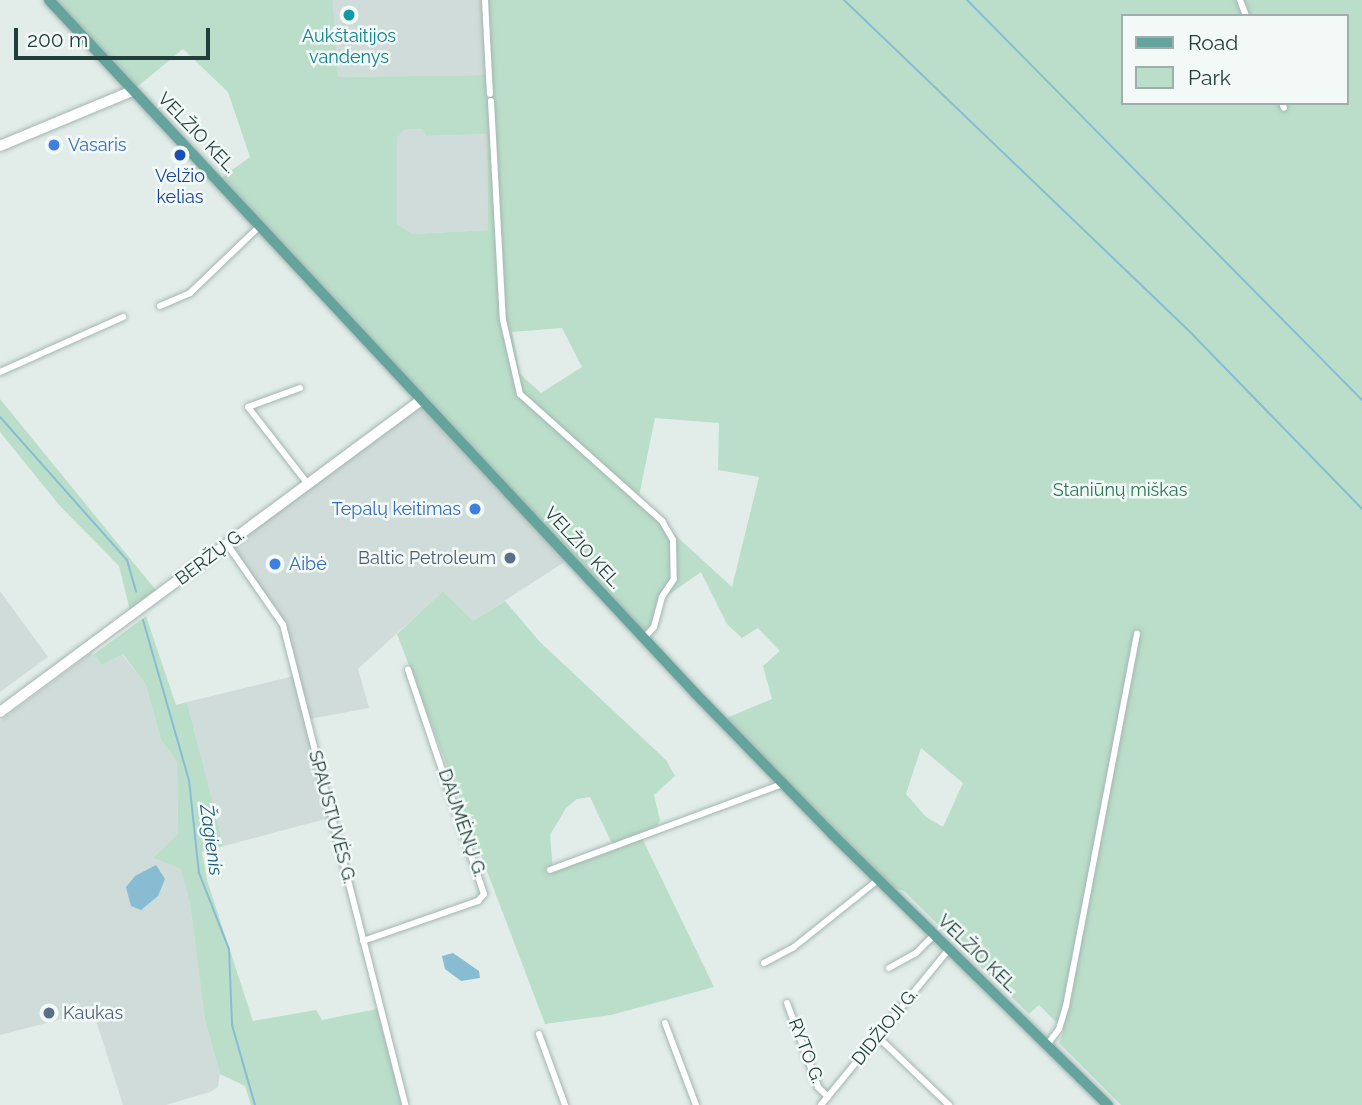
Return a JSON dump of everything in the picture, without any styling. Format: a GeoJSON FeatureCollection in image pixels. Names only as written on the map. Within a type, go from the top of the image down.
{"type":"FeatureCollection","features":[{"type":"Feature","properties":{"kind":"main road","name":"VELŽIO KEL."},"geometry":{"type":"LineString","coordinates":[[49,0],[261,225],[420,401],[783,784],[1108,1105]]}},
{"type":"Feature","properties":{"kind":"main road"},"geometry":{"type":"LineString","coordinates":[[0,146],[132,91]]}},
{"type":"Feature","properties":{"kind":"main road","name":"BERŽŲ G."},"geometry":{"type":"LineString","coordinates":[[0,712],[420,401]]}},
{"type":"Feature","properties":{"kind":"street"},"geometry":{"type":"LineString","coordinates":[[485,0],[503,320],[520,394],[662,521],[673,540],[674,579],[662,597],[654,627],[644,638]]}},
{"type":"Feature","properties":{"kind":"street"},"geometry":{"type":"LineString","coordinates":[[160,306],[190,293],[261,225]]}},
{"type":"Feature","properties":{"kind":"street"},"geometry":{"type":"LineString","coordinates":[[0,372],[123,317]]}},
{"type":"Feature","properties":{"kind":"street"},"geometry":{"type":"LineString","coordinates":[[300,388],[248,407],[308,484]]}},
{"type":"Feature","properties":{"kind":"street","name":"SPAUSTUVĖS G."},"geometry":{"type":"LineString","coordinates":[[227,544],[283,625],[405,1105]]}},
{"type":"Feature","properties":{"kind":"street"},"geometry":{"type":"LineString","coordinates":[[1047,1045],[1059,1029],[1066,1006],[1137,634]]}},
{"type":"Feature","properties":{"kind":"street","name":"DAUMĖNŲ G."},"geometry":{"type":"LineString","coordinates":[[363,941],[478,901],[484,894],[408,670]]}},
{"type":"Feature","properties":{"kind":"street"},"geometry":{"type":"LineString","coordinates":[[550,870],[783,784]]}},
{"type":"Feature","properties":{"kind":"street"},"geometry":{"type":"LineString","coordinates":[[764,963],[794,947],[878,880]]}},
{"type":"Feature","properties":{"kind":"street"},"geometry":{"type":"LineString","coordinates":[[889,968],[916,953],[934,935]]}},
{"type":"Feature","properties":{"kind":"street","name":"DIDŽIOJI G."},"geometry":{"type":"LineString","coordinates":[[821,1105],[948,949]]}},
{"type":"Feature","properties":{"kind":"street","name":"RYTO G."},"geometry":{"type":"LineString","coordinates":[[787,1003],[818,1087],[828,1097]]}},
{"type":"Feature","properties":{"kind":"street"},"geometry":{"type":"LineString","coordinates":[[665,1023],[696,1105]]}},
{"type":"Feature","properties":{"kind":"street"},"geometry":{"type":"LineString","coordinates":[[539,1034],[565,1105]]}},
{"type":"Feature","properties":{"kind":"street"},"geometry":{"type":"LineString","coordinates":[[877,1036],[949,1105]]}},
{"type":"Feature","properties":{"kind":"shaded area"},"geometry":{"type":"Polygon","coordinates":[[[333,0],[485,0],[489,75],[338,77],[333,0]]]}},
{"type":"Feature","properties":{"kind":"shaded area"},"geometry":{"type":"Polygon","coordinates":[[[422,129],[426,136],[487,134],[488,230],[413,234],[397,224],[397,137],[402,130],[422,129]]]}},
{"type":"Feature","properties":{"kind":"shaded area"},"geometry":{"type":"Polygon","coordinates":[[[420,401],[566,561],[473,621],[443,591],[358,669],[369,708],[304,720],[329,818],[224,846],[187,702],[298,675],[285,623],[232,547],[298,491],[420,401]]]}},
{"type":"Feature","properties":{"kind":"shaded area"},"geometry":{"type":"Polygon","coordinates":[[[0,591],[48,657],[0,692],[0,591]]]}},
{"type":"Feature","properties":{"kind":"shaded area"},"geometry":{"type":"Polygon","coordinates":[[[91,653],[102,665],[122,654],[146,685],[161,740],[177,762],[178,835],[153,858],[181,868],[190,904],[205,1020],[220,1074],[218,1087],[210,1092],[166,1105],[123,1105],[93,1011],[0,1035],[0,721],[91,653]]]}},
{"type":"Feature","properties":{"kind":"green space","name":"Staniūnų miškas"},"geometry":{"type":"Polygon","coordinates":[[[53,0],[333,0],[338,77],[489,75],[485,0],[1362,0],[1362,1105],[1121,1105],[1059,1043],[1064,1030],[1039,1005],[1029,1014],[904,891],[883,885],[722,720],[772,699],[763,666],[780,651],[758,628],[742,638],[727,624],[701,572],[657,603],[652,625],[644,631],[218,180],[250,157],[228,92],[183,49],[132,91],[53,0]],[[422,129],[403,130],[397,138],[397,224],[413,234],[488,230],[487,134],[426,136],[422,129]],[[562,328],[512,332],[520,374],[541,393],[582,367],[562,328]],[[655,418],[638,501],[732,587],[759,477],[718,470],[719,423],[655,418]],[[921,748],[906,794],[926,817],[943,827],[963,783],[921,748]]]}},
{"type":"Feature","properties":{"kind":"green space"},"geometry":{"type":"Polygon","coordinates":[[[0,399],[159,594],[131,615],[119,566],[60,506],[0,432],[0,399]]]}},
{"type":"Feature","properties":{"kind":"green space"},"geometry":{"type":"Polygon","coordinates":[[[443,591],[473,621],[505,601],[540,642],[666,760],[675,776],[654,795],[660,820],[657,827],[640,834],[714,987],[611,1015],[545,1024],[397,634],[443,591]],[[590,797],[577,799],[566,808],[550,835],[553,871],[615,850],[590,797]]]}},
{"type":"Feature","properties":{"kind":"green space"},"geometry":{"type":"Polygon","coordinates":[[[146,616],[176,705],[187,702],[224,846],[202,852],[207,880],[253,1021],[316,1010],[322,1020],[377,1009],[402,1105],[251,1105],[245,1086],[220,1074],[205,1020],[190,904],[181,869],[153,858],[178,834],[177,762],[161,740],[146,685],[123,654],[102,665],[93,655],[146,616]]]}},
{"type":"Feature","properties":{"kind":"water"},"geometry":{"type":"Polygon","coordinates":[[[156,865],[165,879],[158,896],[141,910],[131,906],[126,887],[135,876],[156,865]]]}},
{"type":"Feature","properties":{"kind":"water"},"geometry":{"type":"Polygon","coordinates":[[[453,953],[479,971],[480,978],[461,981],[445,969],[442,956],[453,953]]]}},
{"type":"Feature","properties":{"kind":"waterway"},"geometry":{"type":"LineString","coordinates":[[844,0],[1193,335],[1362,509]]}},
{"type":"Feature","properties":{"kind":"waterway"},"geometry":{"type":"LineString","coordinates":[[967,0],[1362,400]]}},
{"type":"Feature","properties":{"kind":"waterway","name":"Žagienis"},"geometry":{"type":"LineString","coordinates":[[0,417],[127,560],[136,592]]}},
{"type":"Feature","properties":{"kind":"waterway","name":"Žagienis"},"geometry":{"type":"LineString","coordinates":[[143,620],[189,780],[199,873],[229,949],[232,1025],[255,1105]]}},
{"type":"Feature","properties":{"kind":"place","name":"Aukštaitijos vandenys"},"geometry":{"type":"Point","coordinates":[349,15]}},
{"type":"Feature","properties":{"kind":"place","name":"Vasaris"},"geometry":{"type":"Point","coordinates":[54,145]}},
{"type":"Feature","properties":{"kind":"place","name":"Velžio kelias"},"geometry":{"type":"Point","coordinates":[180,155]}},
{"type":"Feature","properties":{"kind":"place","name":"Tepalų keitimas"},"geometry":{"type":"Point","coordinates":[475,509]}},
{"type":"Feature","properties":{"kind":"place","name":"Baltic Petroleum"},"geometry":{"type":"Point","coordinates":[510,558]}},
{"type":"Feature","properties":{"kind":"place","name":"Aibė"},"geometry":{"type":"Point","coordinates":[275,564]}},
{"type":"Feature","properties":{"kind":"place","name":"Kaukas"},"geometry":{"type":"Point","coordinates":[49,1013]}}]}
